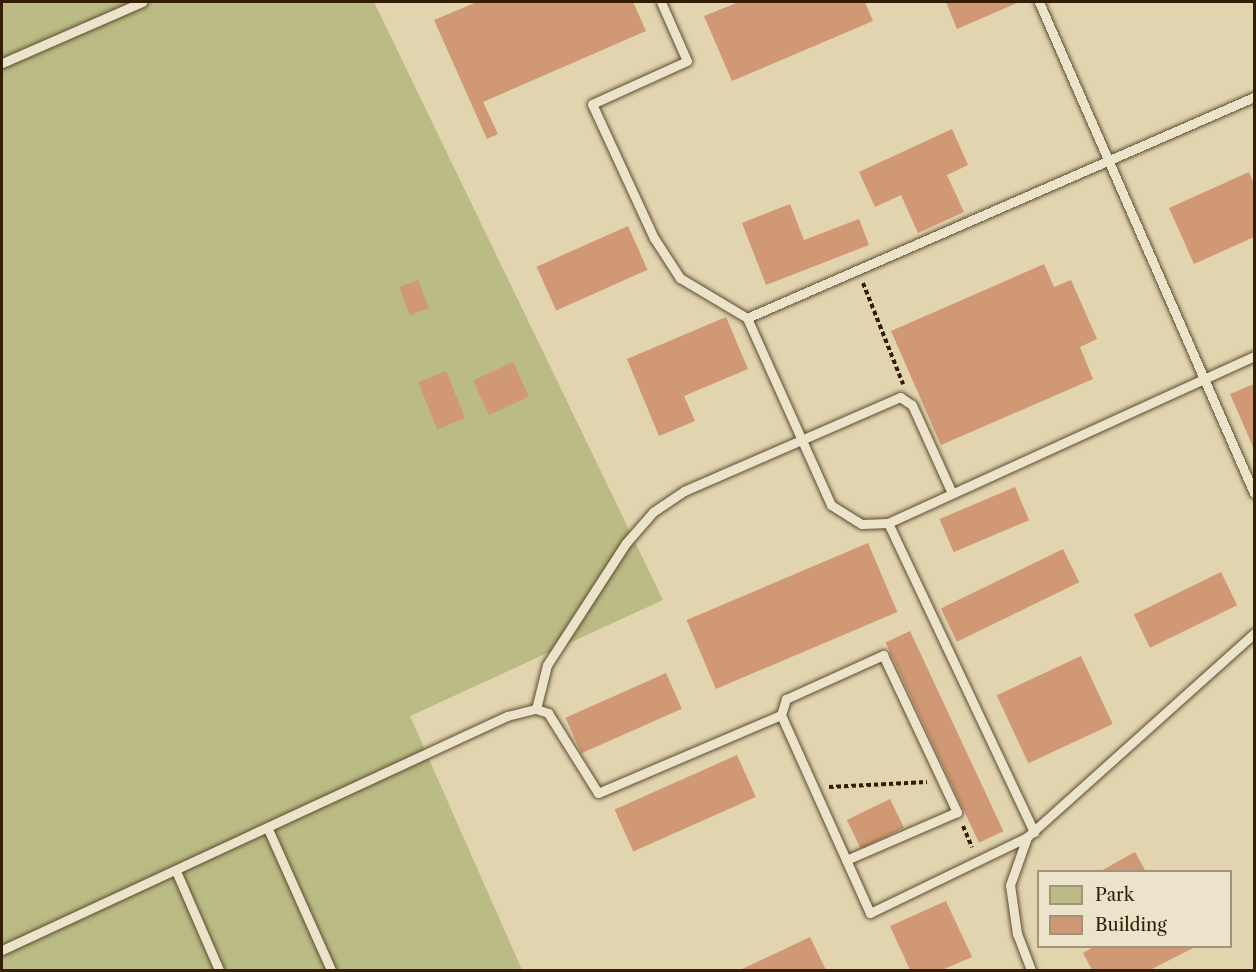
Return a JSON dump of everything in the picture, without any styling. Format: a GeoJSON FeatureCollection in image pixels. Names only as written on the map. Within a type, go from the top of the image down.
{"type":"FeatureCollection","features":[{"type":"Feature","properties":{"kind":"lane"},"geometry":{"type":"LineString","coordinates":[[2,63],[142,2]]}},
{"type":"Feature","properties":{"kind":"lane"},"geometry":{"type":"LineString","coordinates":[[662,2],[687,61],[592,104],[654,238],[680,278],[747,318],[831,505],[862,524],[888,523],[1254,356]]}},
{"type":"Feature","properties":{"kind":"lane"},"geometry":{"type":"LineString","coordinates":[[1039,2],[1107,165],[1204,377],[1254,493]]}},
{"type":"Feature","properties":{"kind":"lane"},"geometry":{"type":"LineString","coordinates":[[747,318],[1107,165],[1254,97]]}},
{"type":"Feature","properties":{"kind":"lane"},"geometry":{"type":"LineString","coordinates":[[536,709],[547,665],[626,543],[653,512],[684,490],[801,437],[900,397],[912,405],[952,493]]}},
{"type":"Feature","properties":{"kind":"lane"},"geometry":{"type":"LineString","coordinates":[[888,523],[1030,835],[1010,885],[1017,934],[1031,970]]}},
{"type":"Feature","properties":{"kind":"lane"},"geometry":{"type":"LineString","coordinates":[[846,860],[957,812],[883,655],[786,699],[781,715],[814,788],[846,860],[870,913],[1030,835],[1254,633]]}},
{"type":"Feature","properties":{"kind":"lane"},"geometry":{"type":"LineString","coordinates":[[2,950],[268,829],[507,716],[536,709],[549,713],[598,793],[781,715]]}},
{"type":"Feature","properties":{"kind":"lane"},"geometry":{"type":"LineString","coordinates":[[268,829],[331,970]]}},
{"type":"Feature","properties":{"kind":"lane"},"geometry":{"type":"LineString","coordinates":[[176,871],[219,970]]}},
{"type":"Feature","properties":{"kind":"path"},"geometry":{"type":"LineString","coordinates":[[858,271],[904,380],[900,397]]}},
{"type":"Feature","properties":{"kind":"path"},"geometry":{"type":"LineString","coordinates":[[814,788],[942,782]]}},
{"type":"Feature","properties":{"kind":"green space"},"geometry":{"type":"Polygon","coordinates":[[[2,2],[374,2],[663,600],[410,716],[522,970],[2,970],[2,2]]]}},
{"type":"Feature","properties":{"kind":"building"},"geometry":{"type":"Polygon","coordinates":[[[477,2],[633,2],[646,31],[483,102],[498,134],[487,139],[434,20],[477,2]]]}},
{"type":"Feature","properties":{"kind":"building"},"geometry":{"type":"Polygon","coordinates":[[[739,2],[865,2],[873,21],[732,81],[704,16],[739,2]]]}},
{"type":"Feature","properties":{"kind":"building"},"geometry":{"type":"Polygon","coordinates":[[[946,2],[1016,2],[1017,3],[957,29],[946,2]]]}},
{"type":"Feature","properties":{"kind":"building"},"geometry":{"type":"Polygon","coordinates":[[[952,129],[968,165],[947,175],[964,212],[918,233],[901,195],[875,207],[859,172],[952,129]]]}},
{"type":"Feature","properties":{"kind":"building"},"geometry":{"type":"Polygon","coordinates":[[[1249,172],[1254,184],[1254,237],[1194,264],[1169,208],[1249,172]]]}},
{"type":"Feature","properties":{"kind":"building"},"geometry":{"type":"Polygon","coordinates":[[[790,204],[804,240],[859,219],[869,245],[766,285],[742,223],[790,204]]]}},
{"type":"Feature","properties":{"kind":"building"},"geometry":{"type":"Polygon","coordinates":[[[628,226],[648,270],[556,311],[537,267],[628,226]]]}},
{"type":"Feature","properties":{"kind":"building"},"geometry":{"type":"Polygon","coordinates":[[[1044,264],[1054,287],[1071,280],[1097,339],[1080,347],[1093,379],[941,445],[891,331],[1044,264]]]}},
{"type":"Feature","properties":{"kind":"building"},"geometry":{"type":"Polygon","coordinates":[[[418,280],[429,308],[410,315],[399,287],[418,280]]]}},
{"type":"Feature","properties":{"kind":"building"},"geometry":{"type":"Polygon","coordinates":[[[726,317],[748,369],[684,396],[695,421],[659,436],[627,359],[726,317]]]}},
{"type":"Feature","properties":{"kind":"building"},"geometry":{"type":"Polygon","coordinates":[[[513,362],[529,396],[489,415],[473,381],[513,362]]]}},
{"type":"Feature","properties":{"kind":"building"},"geometry":{"type":"Polygon","coordinates":[[[446,371],[465,418],[437,430],[418,382],[446,371]]]}},
{"type":"Feature","properties":{"kind":"building"},"geometry":{"type":"Polygon","coordinates":[[[1254,384],[1254,449],[1230,394],[1254,384]]]}},
{"type":"Feature","properties":{"kind":"building"},"geometry":{"type":"Polygon","coordinates":[[[1015,487],[1029,520],[954,552],[940,519],[1015,487]]]}},
{"type":"Feature","properties":{"kind":"building"},"geometry":{"type":"Polygon","coordinates":[[[868,543],[897,612],[716,689],[687,620],[868,543]]]}},
{"type":"Feature","properties":{"kind":"building"},"geometry":{"type":"Polygon","coordinates":[[[1063,549],[1079,582],[957,642],[941,609],[1063,549]]]}},
{"type":"Feature","properties":{"kind":"building"},"geometry":{"type":"Polygon","coordinates":[[[1221,572],[1237,605],[1150,648],[1134,615],[1221,572]]]}},
{"type":"Feature","properties":{"kind":"building"},"geometry":{"type":"Polygon","coordinates":[[[910,631],[1003,831],[979,843],[886,642],[910,631]]]}},
{"type":"Feature","properties":{"kind":"building"},"geometry":{"type":"Polygon","coordinates":[[[1081,656],[1113,724],[1028,763],[997,695],[1081,656]]]}},
{"type":"Feature","properties":{"kind":"building"},"geometry":{"type":"Polygon","coordinates":[[[666,673],[682,709],[581,753],[566,718],[666,673]]]}},
{"type":"Feature","properties":{"kind":"building"},"geometry":{"type":"Polygon","coordinates":[[[737,755],[756,797],[633,852],[615,810],[737,755]]]}},
{"type":"Feature","properties":{"kind":"building"},"geometry":{"type":"Polygon","coordinates":[[[890,799],[904,828],[861,849],[847,820],[890,799]]]}},
{"type":"Feature","properties":{"kind":"building"},"geometry":{"type":"Polygon","coordinates":[[[1135,852],[1145,870],[1103,870],[1135,852]]]}},
{"type":"Feature","properties":{"kind":"building"},"geometry":{"type":"Polygon","coordinates":[[[946,901],[972,957],[942,970],[910,970],[890,926],[946,901]]]}},
{"type":"Feature","properties":{"kind":"building"},"geometry":{"type":"Polygon","coordinates":[[[810,937],[826,970],[740,970],[810,937]]]}},
{"type":"Feature","properties":{"kind":"building"},"geometry":{"type":"Polygon","coordinates":[[[1092,948],[1193,948],[1150,970],[1092,970],[1083,953],[1092,948]]]}}]}
